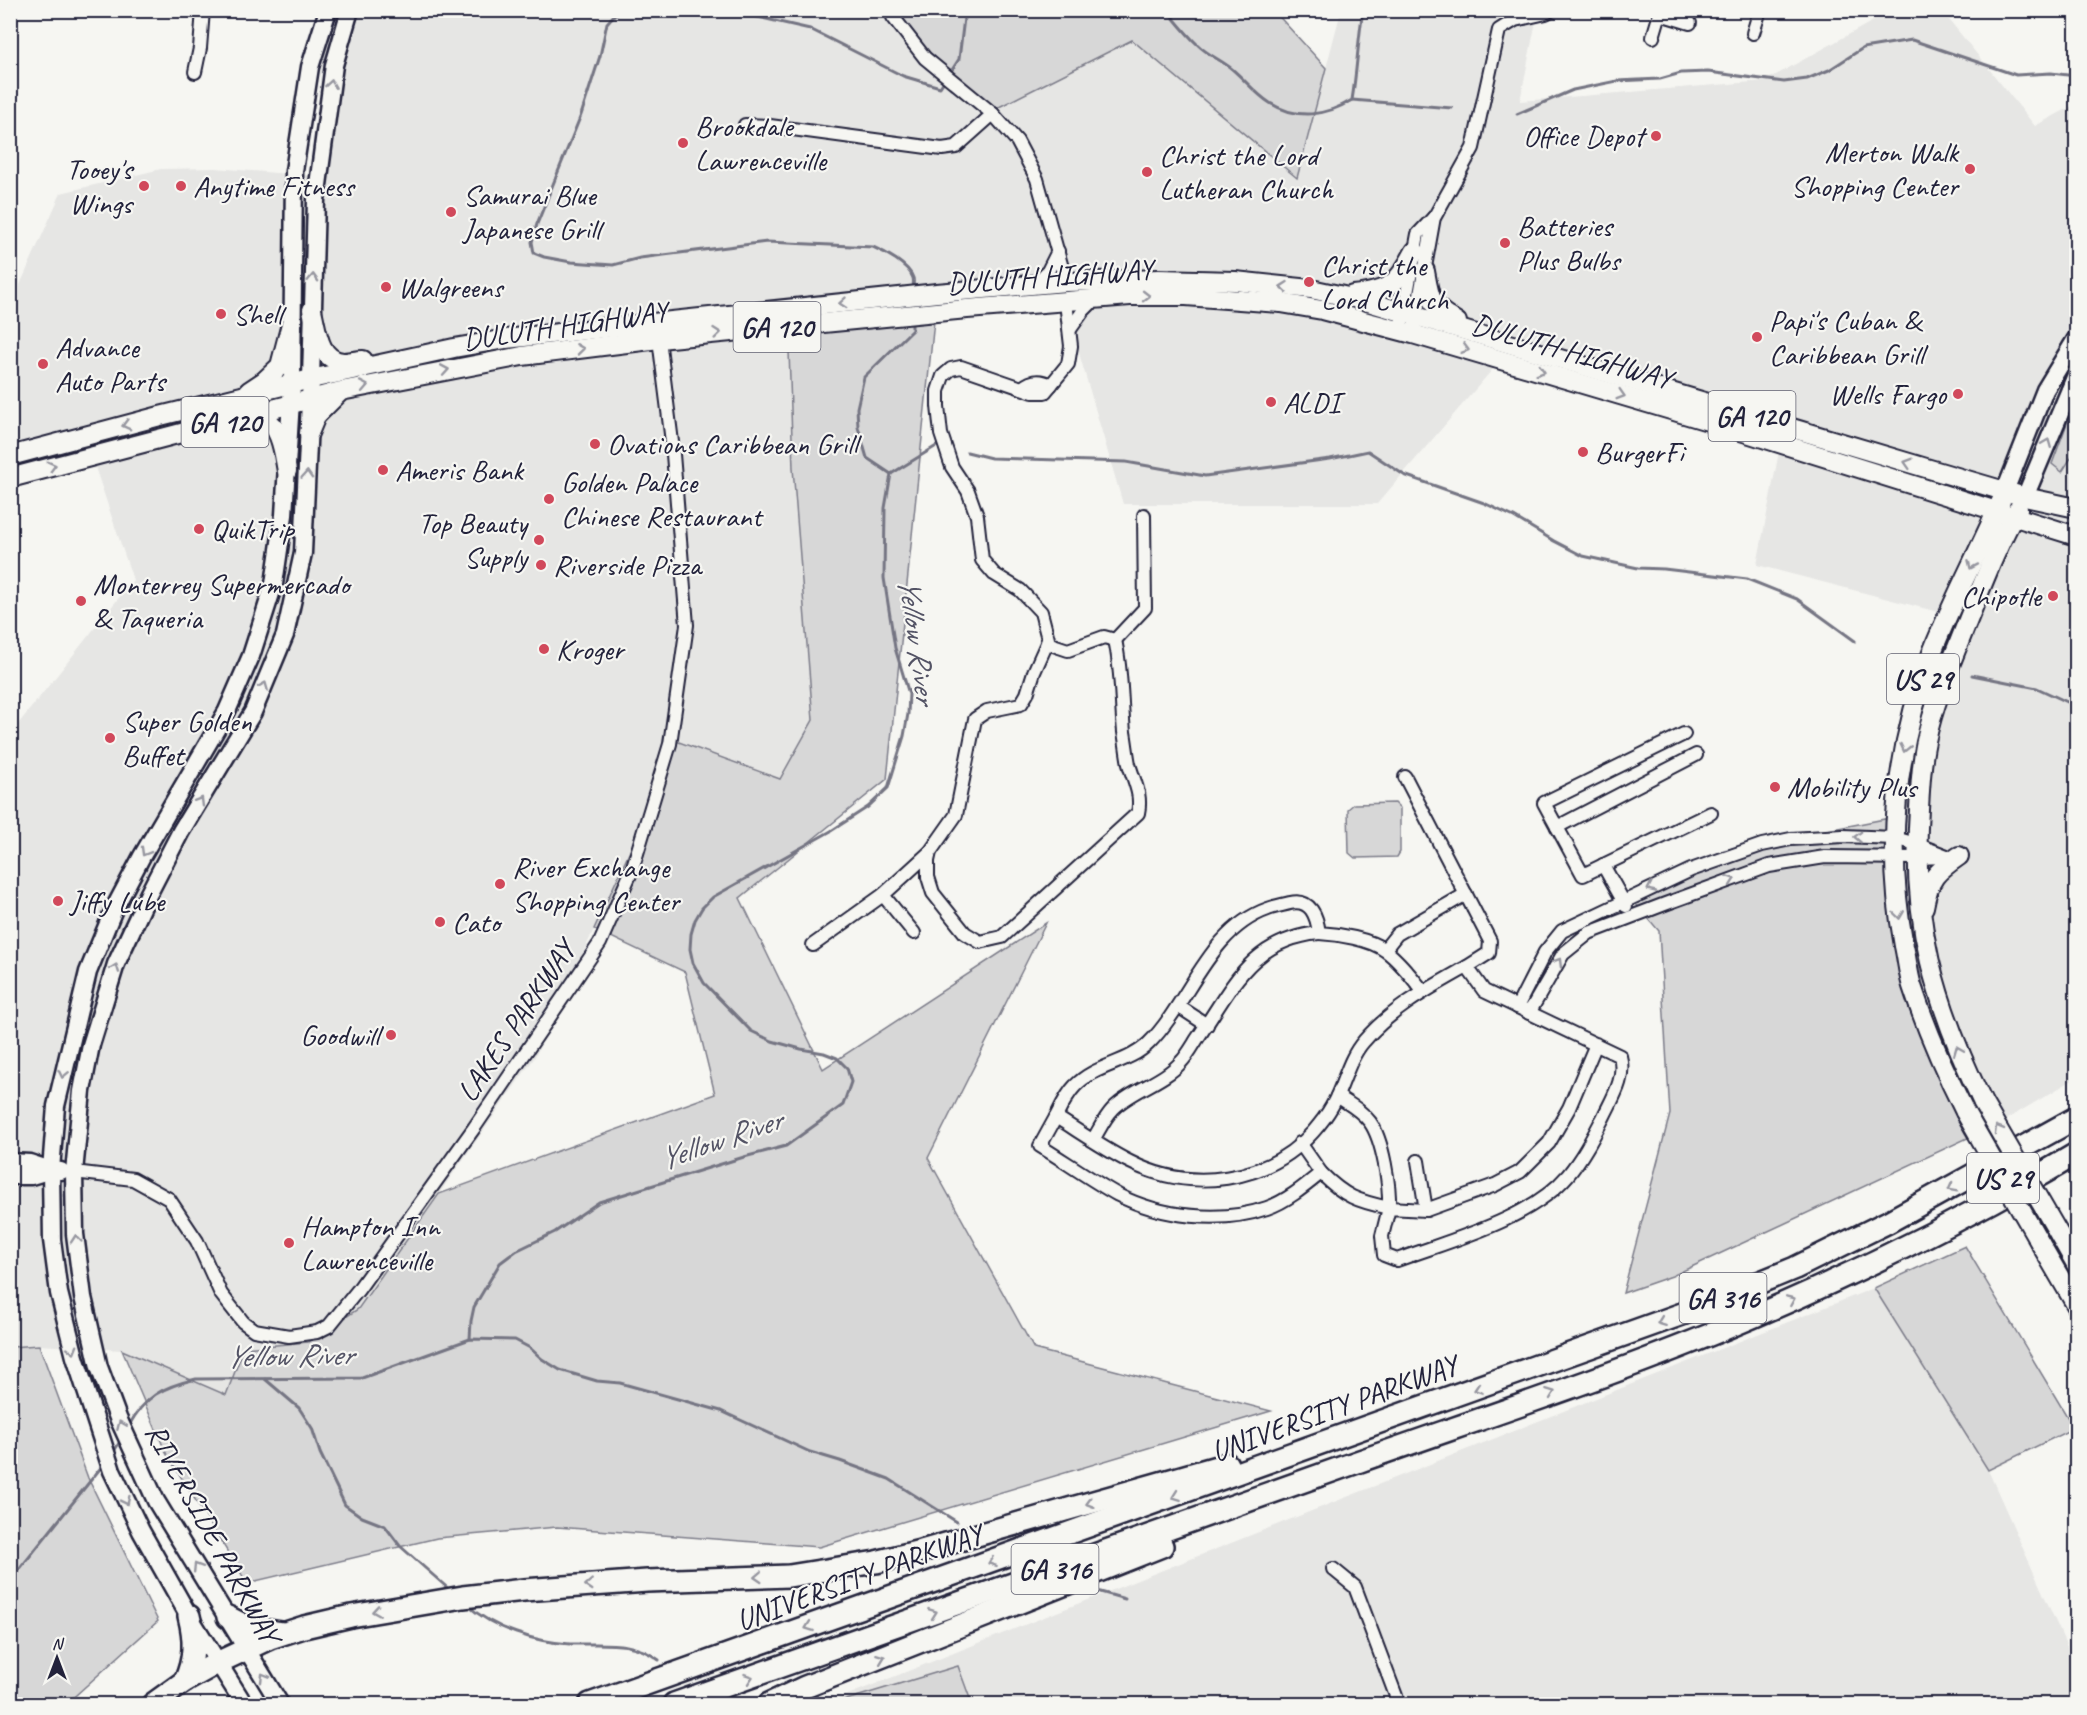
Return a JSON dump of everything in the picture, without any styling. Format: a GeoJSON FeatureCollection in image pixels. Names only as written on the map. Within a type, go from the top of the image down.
{"type":"FeatureCollection","features":[{"type":"Feature","properties":{"kind":"highway","name":"UNIVERSITY PARKWAY"},"geometry":{"type":"LineString","coordinates":[[590,1704],[1630,1334],[1795,1268],[1979,1174],[2076,1118]]}},
{"type":"Feature","properties":{"kind":"highway","name":"UNIVERSITY PARKWAY"},"geometry":{"type":"LineString","coordinates":[[674,1704],[1437,1434],[1721,1330],[1817,1289],[1949,1225],[2076,1154]]}},
{"type":"Feature","properties":{"kind":"highway"},"geometry":{"type":"LineString","coordinates":[[153,1704],[185,1681],[219,1662],[282,1633],[351,1616],[504,1592],[647,1581],[789,1576],[876,1562],[1283,1448],[1350,1434]]}},
{"type":"Feature","properties":{"kind":"highway"},"geometry":{"type":"LineString","coordinates":[[769,1704],[1147,1552],[1392,1459],[1437,1434]]}},
{"type":"Feature","properties":{"kind":"highway"},"geometry":{"type":"LineString","coordinates":[[185,1681],[194,1649],[189,1616]]}},
{"type":"Feature","properties":{"kind":"highway"},"geometry":{"type":"LineString","coordinates":[[228,1617],[249,1628],[282,1633]]}},
{"type":"Feature","properties":{"kind":"main road","name":"RIVERSIDE PARKWAY"},"geometry":{"type":"LineString","coordinates":[[244,1704],[189,1616],[141,1531],[112,1471],[88,1401],[59,1293],[52,1240],[51,1170],[56,1106],[88,972],[127,885],[228,711],[251,656],[274,584],[284,515],[292,384],[294,171],[310,67],[328,10]]}},
{"type":"Feature","properties":{"kind":"main road","name":"RIVERSIDE PARKWAY"},"geometry":{"type":"LineString","coordinates":[[279,1704],[156,1501],[117,1418],[99,1367],[83,1297],[75,1234],[74,1172],[82,1091],[91,1045],[116,964],[181,831],[253,712],[285,634],[303,553],[318,177],[334,65],[350,10]]}},
{"type":"Feature","properties":{"kind":"main road"},"geometry":{"type":"LineString","coordinates":[[298,136],[304,167],[304,216],[309,224],[315,226]]}},
{"type":"Feature","properties":{"kind":"main road"},"geometry":{"type":"LineString","coordinates":[[1342,296],[1370,293],[1387,287],[1402,276],[1415,251]]}},
{"type":"Feature","properties":{"kind":"main road"},"geometry":{"type":"LineString","coordinates":[[1425,271],[1430,297],[1438,311],[1479,335]]}},
{"type":"Feature","properties":{"kind":"main road"},"geometry":{"type":"LineString","coordinates":[[1066,302],[1086,287],[1112,286],[1159,279]]}},
{"type":"Feature","properties":{"kind":"main road","name":"DULUTH HIGHWAY"},"geometry":{"type":"LineString","coordinates":[[10,478],[341,391],[522,356],[895,307],[938,293],[1066,282],[1159,279],[1235,281],[1342,296],[1408,323],[1715,423],[2076,536]]}},
{"type":"Feature","properties":{"kind":"main road"},"geometry":{"type":"LineString","coordinates":[[967,309],[973,303],[1046,294],[1066,282]]}},
{"type":"Feature","properties":{"kind":"main road","name":"DULUTH HIGHWAY"},"geometry":{"type":"LineString","coordinates":[[10,456],[311,379],[506,339],[575,331],[895,307],[938,312],[1096,298],[1186,296],[1281,303],[1479,335],[2025,497],[2076,508]]}},
{"type":"Feature","properties":{"kind":"main road"},"geometry":{"type":"LineString","coordinates":[[312,310],[321,346],[329,357],[341,362],[430,353]]}},
{"type":"Feature","properties":{"kind":"main road"},"geometry":{"type":"LineString","coordinates":[[237,398],[264,381],[280,366],[292,320]]}},
{"type":"Feature","properties":{"kind":"main road"},"geometry":{"type":"LineString","coordinates":[[2005,491],[2044,390],[2076,339]]}},
{"type":"Feature","properties":{"kind":"main road"},"geometry":{"type":"LineString","coordinates":[[2004,515],[2025,497],[2076,375]]}},
{"type":"Feature","properties":{"kind":"main road"},"geometry":{"type":"LineString","coordinates":[[309,433],[316,416],[341,391]]}},
{"type":"Feature","properties":{"kind":"main road"},"geometry":{"type":"LineString","coordinates":[[160,438],[167,444],[258,421],[267,422],[276,430],[287,471]]}},
{"type":"Feature","properties":{"kind":"main road","name":"US 29"},"geometry":{"type":"LineString","coordinates":[[2005,491],[2004,515],[1926,741],[1921,776],[1916,851],[1921,923],[1934,981],[1961,1058],[1983,1103],[2076,1264]]}},
{"type":"Feature","properties":{"kind":"main road","name":"US 29"},"geometry":{"type":"LineString","coordinates":[[2004,515],[1933,650],[1914,707],[1899,770],[1895,838],[1898,912],[1911,983],[1933,1047],[1965,1112],[2076,1305]]}},
{"type":"Feature","properties":{"kind":"main road"},"geometry":{"type":"LineString","coordinates":[[1921,923],[1927,890],[1932,878],[1940,869],[1959,856]]}},
{"type":"Feature","properties":{"kind":"main road"},"geometry":{"type":"LineString","coordinates":[[10,1162],[30,1162],[51,1170],[74,1172]]}},
{"type":"Feature","properties":{"kind":"main road"},"geometry":{"type":"LineString","coordinates":[[10,1176],[31,1176],[51,1170]]}},
{"type":"Feature","properties":{"kind":"street"},"geometry":{"type":"LineString","coordinates":[[195,72],[200,48],[203,10]]}},
{"type":"Feature","properties":{"kind":"street"},"geometry":{"type":"LineString","coordinates":[[892,10],[893,17],[926,58],[993,114],[1017,141],[1037,179],[1066,282]]}},
{"type":"Feature","properties":{"kind":"street"},"geometry":{"type":"LineString","coordinates":[[1408,323],[1415,251],[1419,234],[1435,216],[1473,148],[1499,30],[1515,20],[1551,10]]}},
{"type":"Feature","properties":{"kind":"street"},"geometry":{"type":"LineString","coordinates":[[1753,33],[1760,10]]}},
{"type":"Feature","properties":{"kind":"street"},"geometry":{"type":"LineString","coordinates":[[1653,37],[1661,12],[1690,23]]}},
{"type":"Feature","properties":{"kind":"street"},"geometry":{"type":"LineString","coordinates":[[745,125],[770,126],[942,149],[956,147],[993,114]]}},
{"type":"Feature","properties":{"kind":"street"},"geometry":{"type":"LineString","coordinates":[[1408,323],[1425,271],[1435,216]]}},
{"type":"Feature","properties":{"kind":"street"},"geometry":{"type":"LineString","coordinates":[[1033,286],[1048,271],[1058,252]]}},
{"type":"Feature","properties":{"kind":"street"},"geometry":{"type":"LineString","coordinates":[[1071,328],[1096,298]]}},
{"type":"Feature","properties":{"kind":"street"},"geometry":{"type":"LineString","coordinates":[[813,945],[884,895],[930,852],[956,815],[975,719],[987,711],[1021,704],[1048,641],[1041,612],[1020,590],[994,574],[982,560],[977,516],[968,491],[952,467],[941,434],[938,391],[944,376],[951,369],[961,367],[1022,388],[1029,382],[1042,380],[1051,385],[1068,364],[1071,328],[1066,302]]}},
{"type":"Feature","properties":{"kind":"street","name":"LAKES PARKWAY"},"geometry":{"type":"LineString","coordinates":[[74,1172],[133,1179],[169,1199],[197,1241],[221,1294],[243,1322],[254,1330],[289,1336],[317,1332],[329,1326],[358,1290],[474,1128],[600,943],[632,870],[670,744],[687,625],[672,442],[659,339]]}},
{"type":"Feature","properties":{"kind":"street"},"geometry":{"type":"LineString","coordinates":[[1115,640],[1145,608],[1144,515]]}},
{"type":"Feature","properties":{"kind":"street"},"geometry":{"type":"LineString","coordinates":[[1048,641],[1068,650],[1104,637],[1115,640]]}},
{"type":"Feature","properties":{"kind":"street"},"geometry":{"type":"LineString","coordinates":[[930,852],[928,877],[933,893],[965,933],[980,942],[1002,937],[1138,813],[1139,790],[1130,765],[1126,742],[1120,664],[1115,640]]}},
{"type":"Feature","properties":{"kind":"street"},"geometry":{"type":"LineString","coordinates":[[1684,734],[1544,803],[1583,875],[1711,813]]}},
{"type":"Feature","properties":{"kind":"street"},"geometry":{"type":"LineString","coordinates":[[1557,827],[1696,755]]}},
{"type":"Feature","properties":{"kind":"street"},"geometry":{"type":"LineString","coordinates":[[1056,1117],[1130,1162],[1166,1176],[1197,1180],[1226,1178],[1257,1170],[1286,1156],[1313,1132],[1333,1106],[1362,1042],[1386,1018],[1424,992],[1490,953],[1490,941],[1405,777]]}},
{"type":"Feature","properties":{"kind":"street"},"geometry":{"type":"LineString","coordinates":[[1517,1007],[1545,952],[1562,931],[1691,870],[1762,845],[1791,839],[1843,836],[1895,838],[1916,851]]}},
{"type":"Feature","properties":{"kind":"street"},"geometry":{"type":"LineString","coordinates":[[1529,1013],[1563,954],[1589,933],[1769,866],[1825,857],[1895,857],[1916,851]]}},
{"type":"Feature","properties":{"kind":"street"},"geometry":{"type":"LineString","coordinates":[[1603,866],[1633,916]]}},
{"type":"Feature","properties":{"kind":"street"},"geometry":{"type":"LineString","coordinates":[[1384,949],[1397,934],[1466,894]]}},
{"type":"Feature","properties":{"kind":"street"},"geometry":{"type":"LineString","coordinates":[[884,895],[914,933]]}},
{"type":"Feature","properties":{"kind":"street"},"geometry":{"type":"LineString","coordinates":[[1319,933],[1317,917],[1309,906],[1295,902],[1267,909],[1248,919],[1229,934],[1207,962],[1168,1023],[1148,1045],[1131,1057],[1096,1070],[1074,1086],[1040,1146],[1119,1195],[1171,1212],[1206,1216],[1238,1215],[1268,1208],[1321,1173]]}},
{"type":"Feature","properties":{"kind":"street"},"geometry":{"type":"LineString","coordinates":[[1093,1140],[1113,1108],[1181,1063],[1243,972],[1261,953],[1278,943],[1300,935],[1319,933],[1344,935],[1384,949],[1399,962],[1424,992]]}},
{"type":"Feature","properties":{"kind":"street"},"geometry":{"type":"LineString","coordinates":[[1337,1096],[1361,1112],[1372,1125],[1386,1167],[1390,1191],[1389,1208],[1382,1236],[1384,1255],[1397,1260],[1502,1221],[1543,1199],[1568,1176],[1589,1146],[1619,1085],[1623,1066],[1620,1056],[1484,991],[1467,967]]}},
{"type":"Feature","properties":{"kind":"street"},"geometry":{"type":"LineString","coordinates":[[1178,1006],[1207,1025]]}},
{"type":"Feature","properties":{"kind":"street"},"geometry":{"type":"LineString","coordinates":[[1300,1143],[1321,1173],[1341,1192],[1366,1203],[1389,1208],[1426,1210],[1495,1185],[1520,1172],[1549,1143],[1569,1108],[1596,1044]]}},
{"type":"Feature","properties":{"kind":"street"},"geometry":{"type":"LineString","coordinates":[[1418,1161],[1426,1210]]}},
{"type":"Feature","properties":{"kind":"street"},"geometry":{"type":"LineString","coordinates":[[1333,1569],[1355,1587],[1399,1704]]}},
{"type":"Feature","properties":{"kind":"shaded area"},"geometry":{"type":"Polygon","coordinates":[[[328,11],[891,11],[993,110],[1132,40],[1297,178],[1341,11],[1538,11],[1520,101],[1765,81],[1891,11],[1942,11],[2035,126],[2076,104],[2076,1078],[2002,1122],[1928,1010],[1890,818],[1950,615],[1757,565],[1784,426],[1510,349],[1377,504],[1123,504],[1062,295],[788,322],[793,468],[813,720],[780,779],[668,738],[660,786],[535,1057],[358,1309],[308,1342],[244,1348],[226,1395],[122,1350],[39,1345],[11,1347],[11,733],[133,580],[94,464],[11,476],[11,305],[61,193],[161,169],[216,168],[312,176],[328,11]]]}},
{"type":"Feature","properties":{"kind":"shaded area"},"geometry":{"type":"Polygon","coordinates":[[[891,11],[1274,11],[1326,68],[1297,178],[1132,40],[993,110],[891,17],[891,11]]]}},
{"type":"Feature","properties":{"kind":"shaded area"},"geometry":{"type":"Polygon","coordinates":[[[935,311],[887,779],[740,898],[823,1069],[1046,923],[928,1158],[1034,1349],[1271,1411],[819,1547],[557,1527],[437,1538],[247,1583],[166,1453],[122,1350],[226,1395],[244,1348],[308,1342],[358,1309],[439,1194],[715,1094],[685,972],[594,929],[660,786],[668,738],[780,779],[813,720],[793,468],[788,321],[935,311]]]}},
{"type":"Feature","properties":{"kind":"shaded area"},"geometry":{"type":"Polygon","coordinates":[[[2076,399],[2076,450],[2062,472],[2052,464],[2076,399]]]}},
{"type":"Feature","properties":{"kind":"shaded area"},"geometry":{"type":"Polygon","coordinates":[[[1395,803],[1400,808],[1400,852],[1397,857],[1355,858],[1349,853],[1348,809],[1354,804],[1395,803]]]}},
{"type":"Feature","properties":{"kind":"shaded area"},"geometry":{"type":"Polygon","coordinates":[[[1890,818],[1928,1010],[2002,1122],[1672,1276],[1623,1293],[1670,1114],[1659,931],[1631,898],[1724,850],[1890,818]]]}},
{"type":"Feature","properties":{"kind":"shaded area"},"geometry":{"type":"Polygon","coordinates":[[[1965,1246],[2074,1428],[1988,1470],[1874,1288],[1965,1246]]]}},
{"type":"Feature","properties":{"kind":"shaded area"},"geometry":{"type":"Polygon","coordinates":[[[1874,1288],[1988,1470],[2076,1667],[2076,1704],[972,1704],[958,1666],[833,1704],[825,1704],[1874,1288]]]}},
{"type":"Feature","properties":{"kind":"shaded area"},"geometry":{"type":"Polygon","coordinates":[[[39,1345],[88,1478],[158,1621],[66,1704],[11,1704],[11,1347],[39,1345]]]}},
{"type":"Feature","properties":{"kind":"shaded area"},"geometry":{"type":"Polygon","coordinates":[[[958,1666],[972,1704],[833,1704],[958,1666]]]}},
{"type":"Feature","properties":{"kind":"waterway","name":"Yellow River"},"geometry":{"type":"LineString","coordinates":[[950,73],[959,59],[965,10]]}},
{"type":"Feature","properties":{"kind":"waterway","name":"Yellow River"},"geometry":{"type":"LineString","coordinates":[[1167,10],[1198,45],[1232,69],[1270,103],[1301,114],[1332,110],[1352,100],[1363,10]]}},
{"type":"Feature","properties":{"kind":"waterway","name":"Yellow River"},"geometry":{"type":"LineString","coordinates":[[913,289],[913,278],[907,268],[873,247],[767,242],[640,258],[613,265],[571,262],[544,257],[534,253],[532,242],[537,224],[581,115],[600,56],[607,23],[615,14],[628,12],[740,13],[810,29],[903,76],[940,87],[946,78]]}},
{"type":"Feature","properties":{"kind":"waterway"},"geometry":{"type":"LineString","coordinates":[[1517,114],[1573,90],[1617,81],[1660,79],[1681,73],[1708,72],[1784,82],[1807,79],[1829,70],[1863,48],[1912,40],[2016,75],[2051,73],[2076,76]]}},
{"type":"Feature","properties":{"kind":"waterway"},"geometry":{"type":"LineString","coordinates":[[1352,100],[1452,108]]}},
{"type":"Feature","properties":{"kind":"waterway","name":"Yellow River"},"geometry":{"type":"LineString","coordinates":[[891,474],[867,458],[858,427],[857,408],[864,377],[912,330],[912,319]]}},
{"type":"Feature","properties":{"kind":"waterway"},"geometry":{"type":"LineString","coordinates":[[891,474],[940,445]]}},
{"type":"Feature","properties":{"kind":"waterway"},"geometry":{"type":"LineString","coordinates":[[967,452],[991,458],[1126,462],[1205,476],[1330,459],[1368,451],[1404,475],[1484,503],[1514,517],[1583,556],[1638,568],[1747,579],[1797,599],[1855,641]]}},
{"type":"Feature","properties":{"kind":"waterway","name":"Yellow River"},"geometry":{"type":"LineString","coordinates":[[470,1339],[474,1307],[500,1263],[516,1251],[555,1232],[599,1202],[786,1146],[843,1105],[851,1082],[847,1068],[837,1058],[772,1041],[751,1031],[704,983],[693,963],[690,949],[691,934],[702,908],[713,897],[831,831],[868,807],[888,788],[904,736],[909,694],[895,648],[884,578],[885,508],[891,474]]}},
{"type":"Feature","properties":{"kind":"waterway"},"geometry":{"type":"LineString","coordinates":[[1972,675],[2037,688],[2076,706]]}},
{"type":"Feature","properties":{"kind":"waterway"},"geometry":{"type":"LineString","coordinates":[[128,1427],[134,1416],[156,1394],[196,1379],[362,1378],[470,1339],[515,1340],[560,1370],[597,1381],[620,1383],[721,1411],[810,1452],[889,1479],[957,1522]]}},
{"type":"Feature","properties":{"kind":"waterway"},"geometry":{"type":"LineString","coordinates":[[265,1379],[299,1408],[312,1428],[320,1453],[345,1505],[362,1517],[385,1526],[400,1546],[451,1591]]}},
{"type":"Feature","properties":{"kind":"waterway","name":"Yellow River"},"geometry":{"type":"LineString","coordinates":[[113,1453],[122,1438]]}},
{"type":"Feature","properties":{"kind":"waterway","name":"Yellow River"},"geometry":{"type":"LineString","coordinates":[[10,1581],[103,1465]]}},
{"type":"Feature","properties":{"kind":"waterway"},"geometry":{"type":"LineString","coordinates":[[1097,1591],[1125,1599]]}},
{"type":"Feature","properties":{"kind":"waterway"},"geometry":{"type":"LineString","coordinates":[[467,1605],[490,1621],[529,1637],[557,1643],[616,1644],[638,1649],[659,1660]]}},
{"type":"Feature","properties":{"kind":"place","name":"Office Depot"},"geometry":{"type":"Point","coordinates":[1656,136]}},
{"type":"Feature","properties":{"kind":"place","name":"Brookdale Lawrenceville"},"geometry":{"type":"Point","coordinates":[683,143]}},
{"type":"Feature","properties":{"kind":"place","name":"Merton Walk Shopping Center"},"geometry":{"type":"Point","coordinates":[1970,169]}},
{"type":"Feature","properties":{"kind":"place","name":"Christ the Lord Lutheran Church"},"geometry":{"type":"Point","coordinates":[1147,172]}},
{"type":"Feature","properties":{"kind":"place","name":"Tooey's Wings"},"geometry":{"type":"Point","coordinates":[144,186]}},
{"type":"Feature","properties":{"kind":"place","name":"Anytime Fitness"},"geometry":{"type":"Point","coordinates":[181,186]}},
{"type":"Feature","properties":{"kind":"place","name":"Samurai Blue Japanese Grill"},"geometry":{"type":"Point","coordinates":[451,212]}},
{"type":"Feature","properties":{"kind":"place","name":"Batteries Plus Bulbs"},"geometry":{"type":"Point","coordinates":[1505,243]}},
{"type":"Feature","properties":{"kind":"place","name":"Christ the Lord Church"},"geometry":{"type":"Point","coordinates":[1309,282]}},
{"type":"Feature","properties":{"kind":"place","name":"Walgreens"},"geometry":{"type":"Point","coordinates":[386,287]}},
{"type":"Feature","properties":{"kind":"place","name":"Shell"},"geometry":{"type":"Point","coordinates":[221,314]}},
{"type":"Feature","properties":{"kind":"place","name":"Papi's Cuban & Caribbean Grill"},"geometry":{"type":"Point","coordinates":[1757,337]}},
{"type":"Feature","properties":{"kind":"place","name":"Advance Auto Parts"},"geometry":{"type":"Point","coordinates":[43,364]}},
{"type":"Feature","properties":{"kind":"place","name":"Wells Fargo"},"geometry":{"type":"Point","coordinates":[1958,394]}},
{"type":"Feature","properties":{"kind":"place","name":"ALDI"},"geometry":{"type":"Point","coordinates":[1271,402]}},
{"type":"Feature","properties":{"kind":"place","name":"Ovations Caribbean Grill"},"geometry":{"type":"Point","coordinates":[595,444]}},
{"type":"Feature","properties":{"kind":"place","name":"BurgerFi"},"geometry":{"type":"Point","coordinates":[1583,452]}},
{"type":"Feature","properties":{"kind":"place","name":"Ameris Bank"},"geometry":{"type":"Point","coordinates":[383,470]}},
{"type":"Feature","properties":{"kind":"place","name":"Golden Palace Chinese Restaurant"},"geometry":{"type":"Point","coordinates":[549,499]}},
{"type":"Feature","properties":{"kind":"place","name":"QuikTrip"},"geometry":{"type":"Point","coordinates":[199,529]}},
{"type":"Feature","properties":{"kind":"place","name":"Top Beauty Supply"},"geometry":{"type":"Point","coordinates":[539,540]}},
{"type":"Feature","properties":{"kind":"place","name":"Riverside Pizza"},"geometry":{"type":"Point","coordinates":[541,565]}},
{"type":"Feature","properties":{"kind":"place","name":"Chipotle"},"geometry":{"type":"Point","coordinates":[2053,596]}},
{"type":"Feature","properties":{"kind":"place","name":"Monterrey Supermercado & Taqueria"},"geometry":{"type":"Point","coordinates":[81,601]}},
{"type":"Feature","properties":{"kind":"place","name":"Kroger"},"geometry":{"type":"Point","coordinates":[544,649]}},
{"type":"Feature","properties":{"kind":"place","name":"Super Golden Buffet"},"geometry":{"type":"Point","coordinates":[110,738]}},
{"type":"Feature","properties":{"kind":"place","name":"Mobility Plus"},"geometry":{"type":"Point","coordinates":[1775,787]}},
{"type":"Feature","properties":{"kind":"place","name":"River Exchange Shopping Center"},"geometry":{"type":"Point","coordinates":[500,884]}},
{"type":"Feature","properties":{"kind":"place","name":"Jiffy Lube"},"geometry":{"type":"Point","coordinates":[58,901]}},
{"type":"Feature","properties":{"kind":"place","name":"Cato"},"geometry":{"type":"Point","coordinates":[440,922]}},
{"type":"Feature","properties":{"kind":"place","name":"Goodwill"},"geometry":{"type":"Point","coordinates":[391,1035]}},
{"type":"Feature","properties":{"kind":"place","name":"Hampton Inn Lawrenceville"},"geometry":{"type":"Point","coordinates":[289,1243]}}]}
